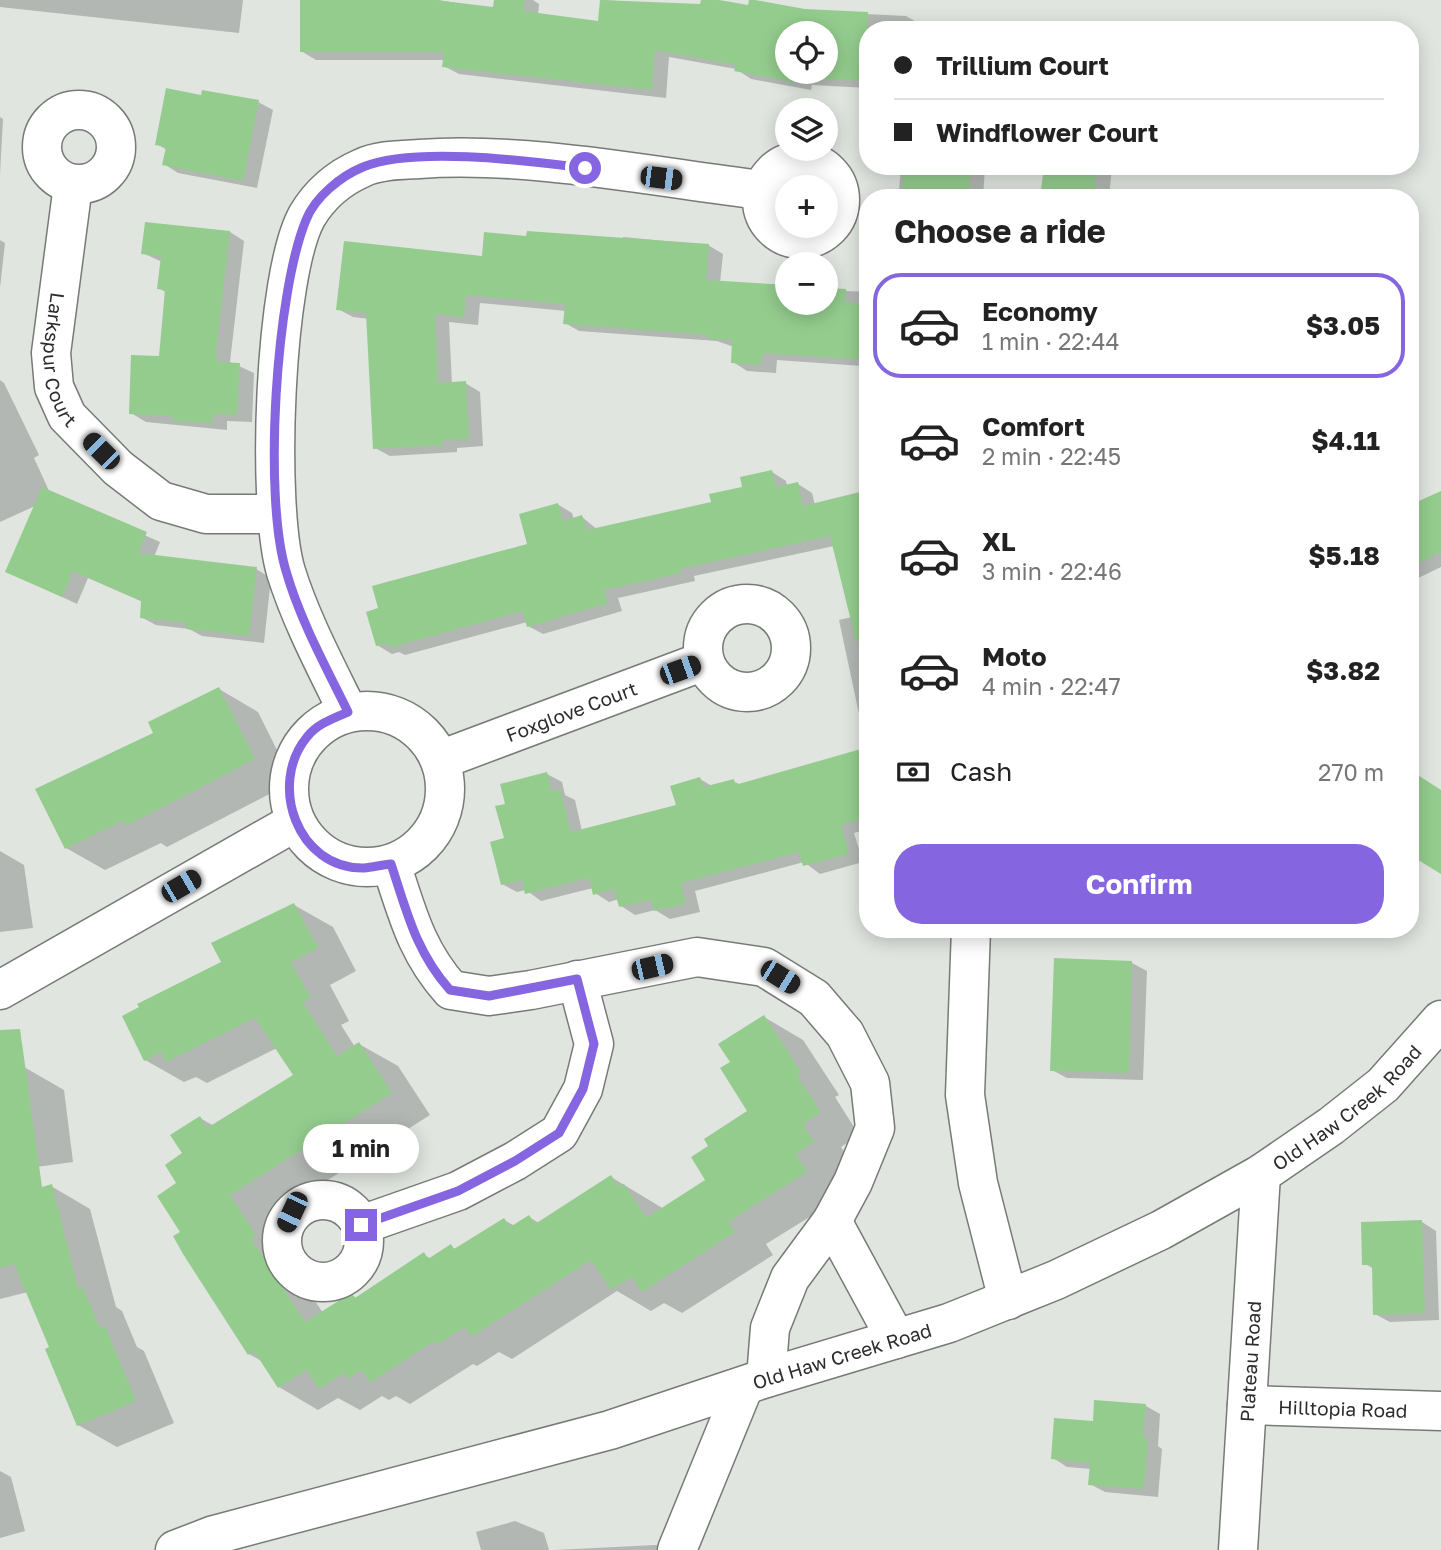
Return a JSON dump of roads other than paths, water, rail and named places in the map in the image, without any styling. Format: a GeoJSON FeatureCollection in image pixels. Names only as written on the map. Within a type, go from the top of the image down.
{"type":"FeatureCollection","features":[{"type":"Feature","properties":{"kind":"street"},"geometry":{"type":"LineString","coordinates":[[348,712],[285,571],[276,514],[276,407],[290,268],[307,217],[329,187],[364,167],[446,157],[535,162],[761,190]]}},
{"type":"Feature","properties":{"kind":"street","name":"Larkspur Court"},"geometry":{"type":"LineString","coordinates":[[74,185],[51,353],[54,387],[67,416],[118,468],[162,500],[206,514],[276,514]]}},
{"type":"Feature","properties":{"kind":"street","name":"Foxglove Court"},"geometry":{"type":"LineString","coordinates":[[440,760],[704,661]]}},
{"type":"Feature","properties":{"kind":"street"},"geometry":{"type":"LineString","coordinates":[[377,710],[404,719],[425,736],[440,760],[446,785],[443,810],[432,834],[414,852],[391,864],[363,868],[335,861],[311,845],[295,822],[288,800],[288,776],[295,754],[308,735],[327,721],[348,712],[377,710]]}},
{"type":"Feature","properties":{"kind":"street"},"geometry":{"type":"LineString","coordinates":[[0,990],[295,822]]}},
{"type":"Feature","properties":{"kind":"street"},"geometry":{"type":"LineString","coordinates":[[391,864],[414,936],[429,966],[450,990],[489,996],[698,957],[764,967],[814,998],[845,1034],[870,1083],[874,1128],[853,1182],[832,1221],[790,1278],[770,1328],[755,1382],[677,1550]]}},
{"type":"Feature","properties":{"kind":"street"},"geometry":{"type":"LineString","coordinates":[[971,938],[965,1095],[978,1183],[1008,1300]]}},
{"type":"Feature","properties":{"kind":"street"},"geometry":{"type":"LineString","coordinates":[[361,1225],[458,1191],[515,1161],[559,1133],[583,1089],[594,1044],[577,979]]}},
{"type":"Feature","properties":{"kind":"street","name":"Old Haw Creek Road"},"geometry":{"type":"LineString","coordinates":[[175,1550],[214,1535],[610,1430],[755,1382],[949,1323],[1008,1300],[1161,1230],[1261,1174],[1331,1126],[1383,1084],[1441,1020]]}},
{"type":"Feature","properties":{"kind":"street","name":"Plateau Road"},"geometry":{"type":"LineString","coordinates":[[1238,1550],[1261,1174]]}},
{"type":"Feature","properties":{"kind":"street"},"geometry":{"type":"LineString","coordinates":[[832,1221],[896,1339]]}},
{"type":"Feature","properties":{"kind":"street","name":"Hilltopia Road"},"geometry":{"type":"LineString","coordinates":[[1247,1405],[1441,1411]]}}]}
